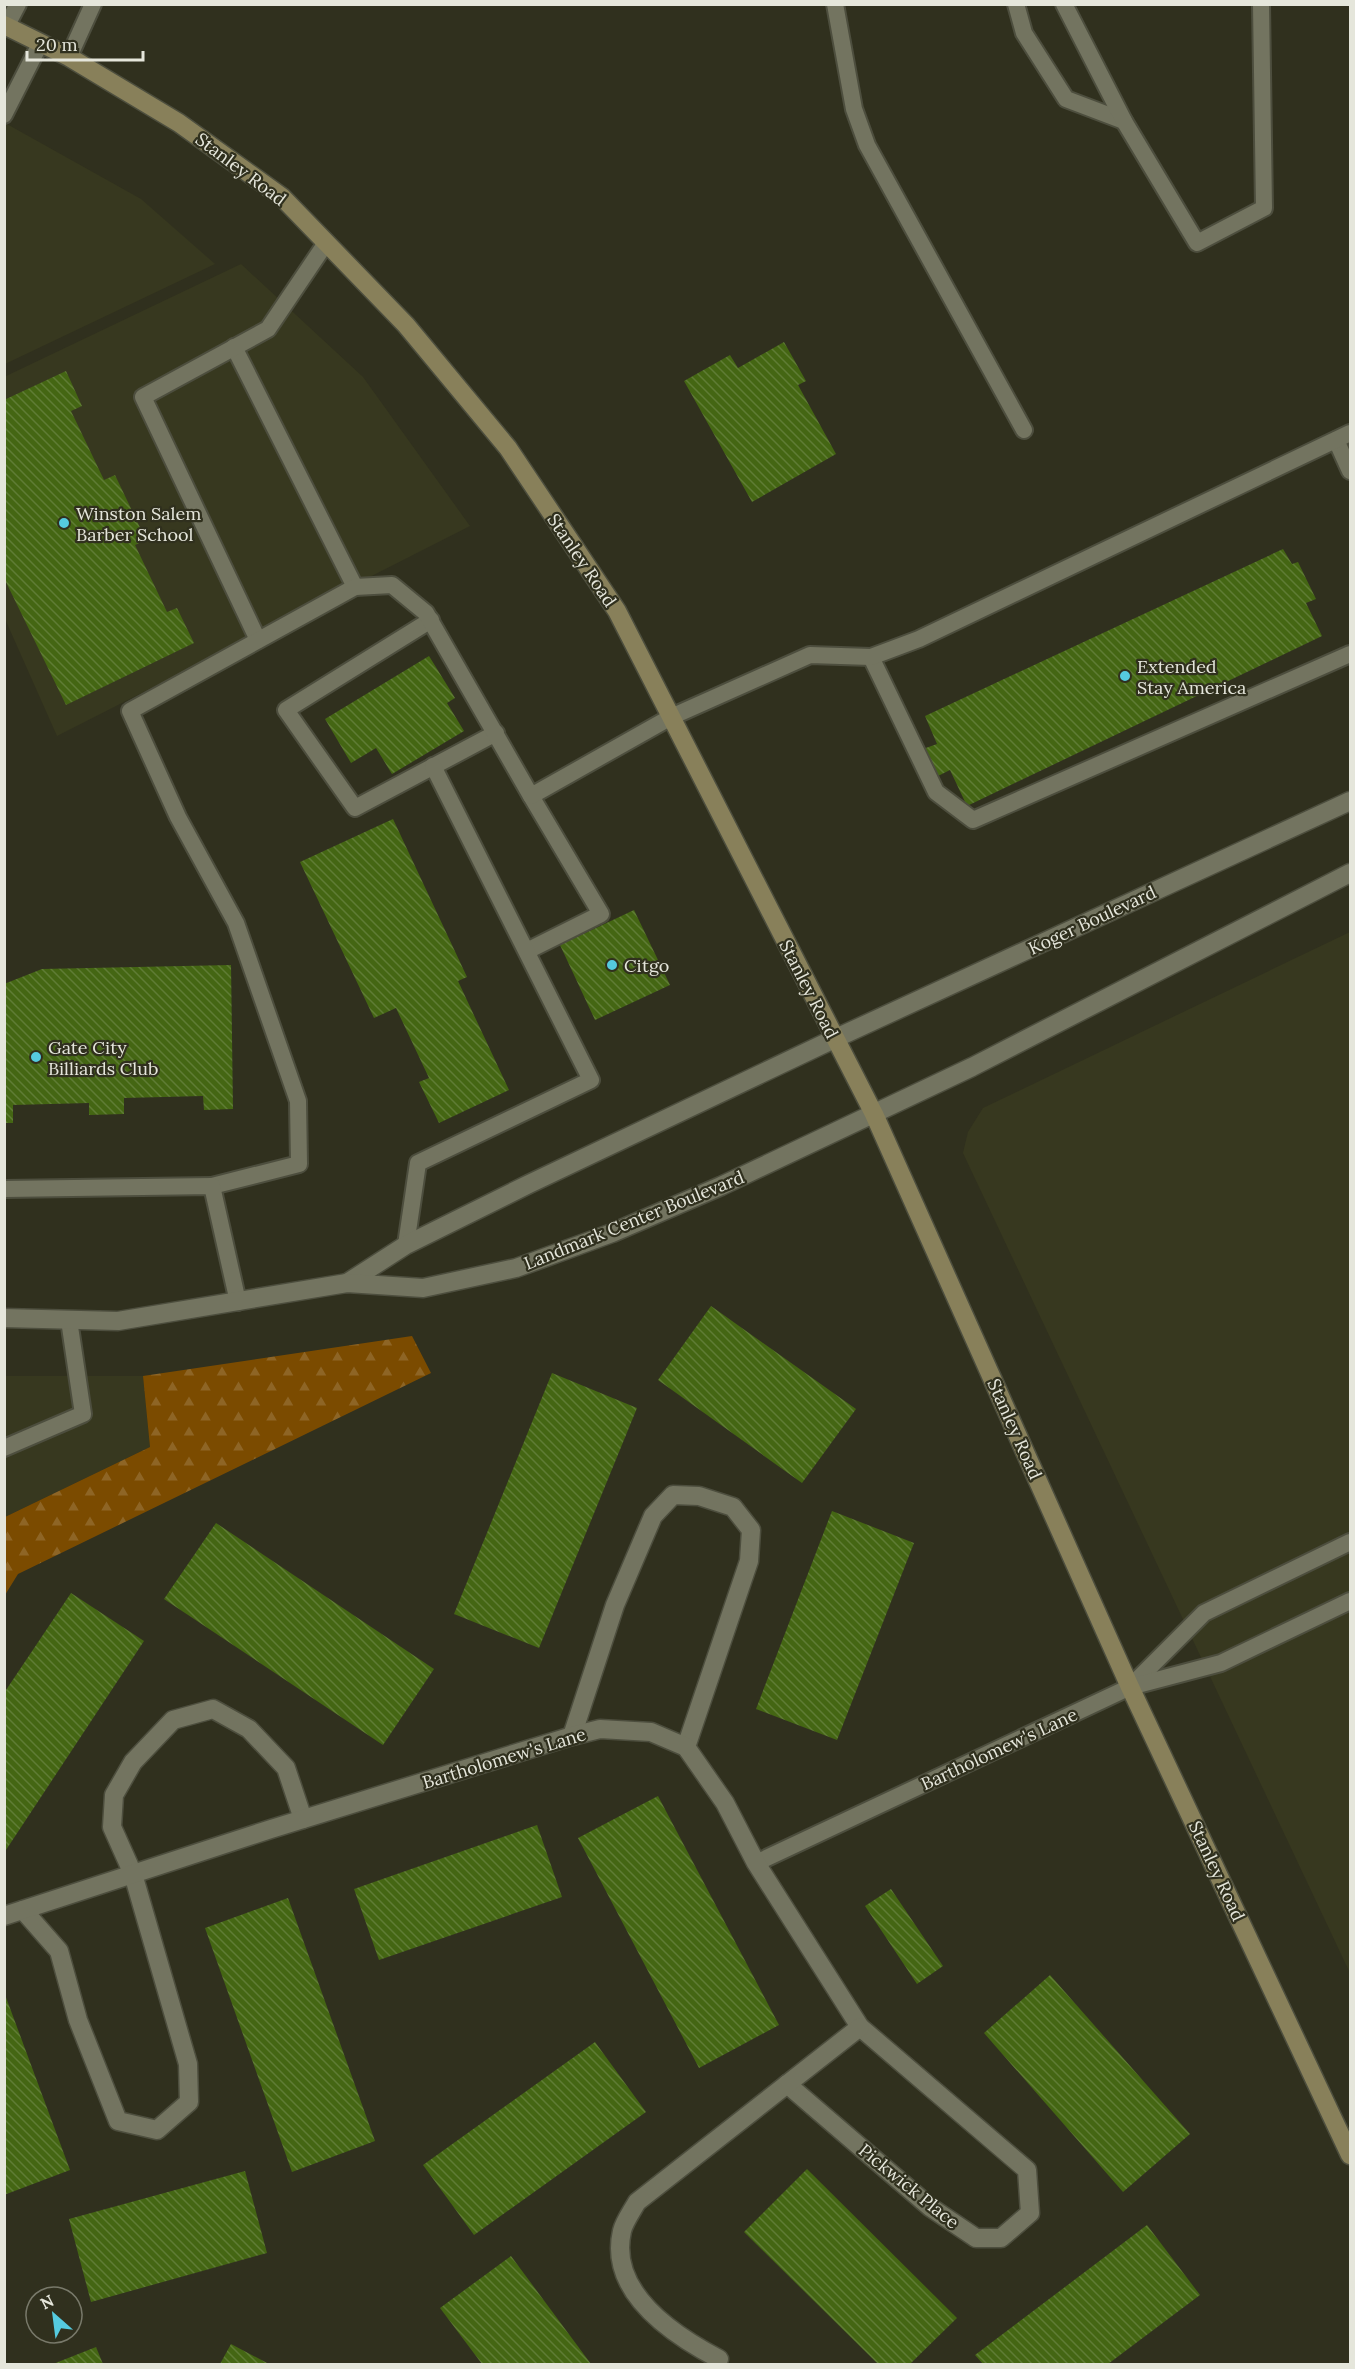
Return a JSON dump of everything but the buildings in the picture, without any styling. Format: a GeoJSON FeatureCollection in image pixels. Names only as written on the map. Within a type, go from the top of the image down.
{"type":"FeatureCollection","features":[{"type":"Feature","properties":{"kind":"street","name":"Stanley Road"},"geometry":{"type":"LineString","coordinates":[[6,25],[69,57],[179,123],[282,197],[406,325],[508,448],[616,611],[874,1114],[1130,1687],[1350,2155]]}},
{"type":"Feature","properties":{"kind":"street","name":"Koger Boulevard"},"geometry":{"type":"LineString","coordinates":[[834,1039],[1350,801]]}},
{"type":"Feature","properties":{"kind":"street"},"geometry":{"type":"LineString","coordinates":[[874,1114],[972,1067],[1350,873]]}},
{"type":"Feature","properties":{"kind":"street","name":"Landmark Center Boulevard"},"geometry":{"type":"LineString","coordinates":[[347,1283],[406,1245],[834,1039]]}},
{"type":"Feature","properties":{"kind":"street","name":"Landmark Center Boulevard"},"geometry":{"type":"LineString","coordinates":[[4,1318],[118,1321],[347,1283],[423,1288],[516,1268],[612,1233],[721,1186],[874,1114]]}},
{"type":"Feature","properties":{"kind":"street"},"geometry":{"type":"LineString","coordinates":[[572,1736],[615,1605],[653,1516],[673,1495],[699,1496],[733,1507],[751,1530],[749,1561],[686,1747],[725,1803],[756,1863]]}},
{"type":"Feature","properties":{"kind":"street"},"geometry":{"type":"LineString","coordinates":[[23,1910],[59,1951],[78,2020],[118,2121],[157,2130],[189,2102],[188,2064],[133,1874],[112,1827],[114,1795],[133,1762],[173,1720],[213,1709],[249,1729],[286,1767],[303,1819]]}},
{"type":"Feature","properties":{"kind":"street","name":"Bartholomew's Lane"},"geometry":{"type":"LineString","coordinates":[[4,1916],[303,1819],[600,1729],[651,1732],[686,1747]]}},
{"type":"Feature","properties":{"kind":"street","name":"Pickwick Place"},"geometry":{"type":"LineString","coordinates":[[756,1863],[860,2027],[1028,2170],[1030,2213],[1001,2238],[976,2238],[930,2207],[787,2084]]}},
{"type":"Feature","properties":{"kind":"street"},"geometry":{"type":"LineString","coordinates":[[719,2359],[687,2342],[655,2316],[631,2286],[620,2257],[622,2230],[637,2202],[860,2027]]}},
{"type":"Feature","properties":{"kind":"lane"},"geometry":{"type":"LineString","coordinates":[[6,25],[18,4]]}},
{"type":"Feature","properties":{"kind":"lane"},"geometry":{"type":"LineString","coordinates":[[69,57],[93,4]]}},
{"type":"Feature","properties":{"kind":"lane"},"geometry":{"type":"LineString","coordinates":[[835,4],[854,109],[867,145],[1024,430]]}},
{"type":"Feature","properties":{"kind":"lane"},"geometry":{"type":"LineString","coordinates":[[1016,4],[1024,33],[1066,99],[1124,121]]}},
{"type":"Feature","properties":{"kind":"lane"},"geometry":{"type":"LineString","coordinates":[[1064,4],[1124,121],[1197,243],[1264,208],[1261,4]]}},
{"type":"Feature","properties":{"kind":"lane"},"geometry":{"type":"LineString","coordinates":[[4,115],[40,44]]}},
{"type":"Feature","properties":{"kind":"lane"},"geometry":{"type":"LineString","coordinates":[[258,640],[143,397],[268,329],[326,243]]}},
{"type":"Feature","properties":{"kind":"lane"},"geometry":{"type":"LineString","coordinates":[[234,347],[355,587]]}},
{"type":"Feature","properties":{"kind":"lane"},"geometry":{"type":"LineString","coordinates":[[531,796],[671,717],[810,655],[872,657],[919,639],[1343,436],[1350,471]]}},
{"type":"Feature","properties":{"kind":"lane"},"geometry":{"type":"LineString","coordinates":[[4,1190],[212,1186],[299,1164],[298,1101],[236,923],[178,817],[130,711],[355,587],[392,585],[426,613],[601,914],[527,951]]}},
{"type":"Feature","properties":{"kind":"lane"},"geometry":{"type":"LineString","coordinates":[[431,620],[286,710],[355,808],[496,733]]}},
{"type":"Feature","properties":{"kind":"lane"},"geometry":{"type":"LineString","coordinates":[[872,657],[936,792],[973,820],[1350,654]]}},
{"type":"Feature","properties":{"kind":"lane"},"geometry":{"type":"LineString","coordinates":[[406,1245],[418,1163],[591,1080],[433,766]]}},
{"type":"Feature","properties":{"kind":"lane"},"geometry":{"type":"LineString","coordinates":[[212,1186],[238,1302]]}},
{"type":"Feature","properties":{"kind":"lane"},"geometry":{"type":"LineString","coordinates":[[4,1448],[83,1414],[69,1320]]}},
{"type":"Feature","properties":{"kind":"lane"},"geometry":{"type":"LineString","coordinates":[[1130,1687],[1204,1613],[1350,1542]]}},
{"type":"Feature","properties":{"kind":"lane"},"geometry":{"type":"LineString","coordinates":[[1130,1687],[1221,1663],[1350,1602]]}},
{"type":"Feature","properties":{"kind":"lane","name":"Bartholomew's Lane"},"geometry":{"type":"LineString","coordinates":[[756,1863],[1130,1687]]}},
{"type":"Feature","properties":{"kind":"shaded area"},"geometry":{"type":"Polygon","coordinates":[[[5,123],[141,199],[215,264],[5,364],[5,123]]]}},
{"type":"Feature","properties":{"kind":"shaded area"},"geometry":{"type":"Polygon","coordinates":[[[241,264],[363,377],[470,526],[57,736],[5,619],[4,377],[241,264]]]}},
{"type":"Feature","properties":{"kind":"shaded area"},"geometry":{"type":"Polygon","coordinates":[[[1350,932],[1350,1973],[963,1153],[968,1132],[983,1108],[1350,932]]]}},
{"type":"Feature","properties":{"kind":"shaded area"},"geometry":{"type":"Polygon","coordinates":[[[5,1376],[143,1376],[150,1447],[5,1517],[5,1376]]]}},
{"type":"Feature","properties":{"kind":"green space"},"geometry":{"type":"Polygon","coordinates":[[[412,1336],[431,1373],[18,1574],[5,1595],[5,1517],[150,1447],[143,1376],[412,1336]]]}},
{"type":"Feature","properties":{"kind":"place","name":"Winston Salem Barber School"},"geometry":{"type":"Point","coordinates":[64,523]}},
{"type":"Feature","properties":{"kind":"place","name":"Extended Stay America"},"geometry":{"type":"Point","coordinates":[1125,676]}},
{"type":"Feature","properties":{"kind":"place","name":"Citgo"},"geometry":{"type":"Point","coordinates":[612,965]}},
{"type":"Feature","properties":{"kind":"place","name":"Gate City Billiards Club"},"geometry":{"type":"Point","coordinates":[36,1057]}}]}
